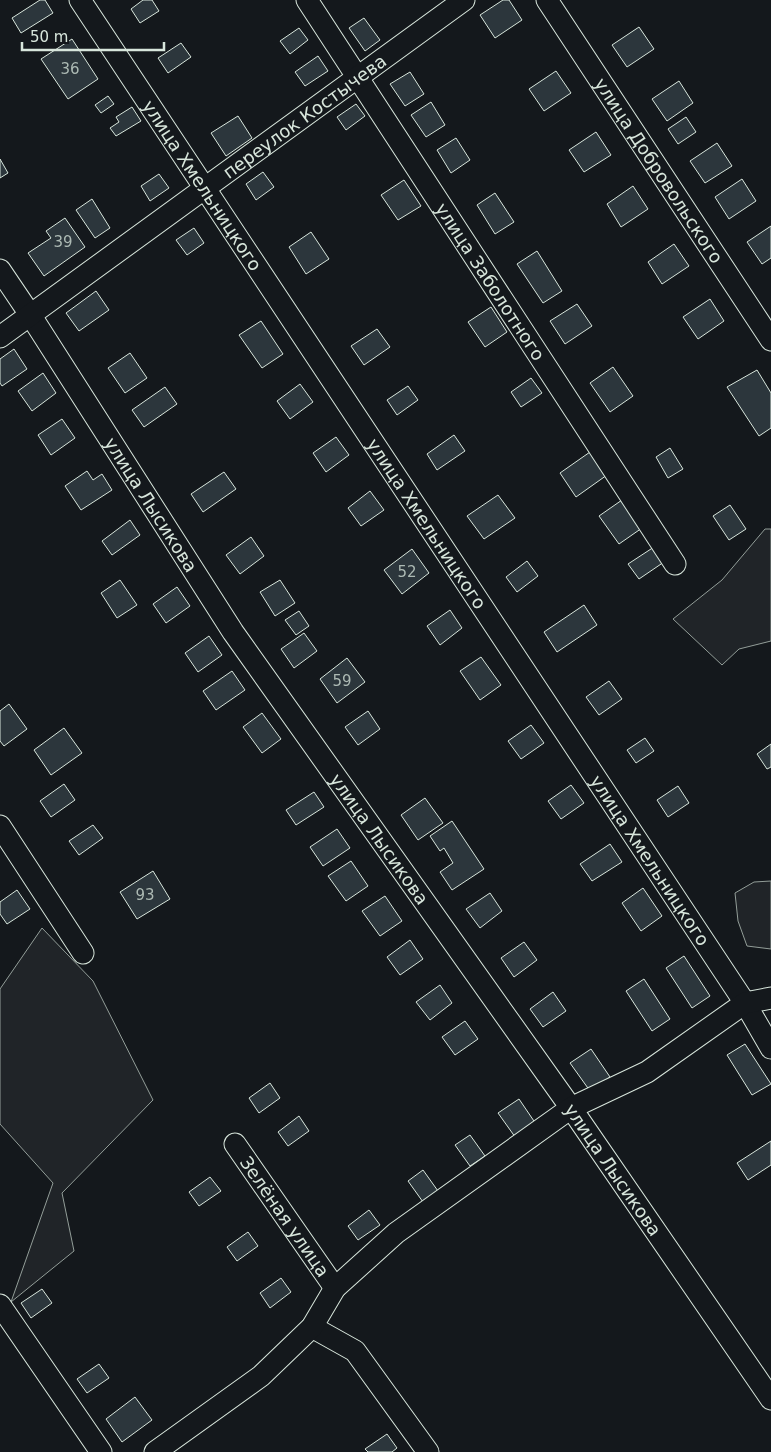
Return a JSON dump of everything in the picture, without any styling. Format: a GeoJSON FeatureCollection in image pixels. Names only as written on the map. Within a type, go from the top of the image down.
{"type":"FeatureCollection","features":[{"type":"Feature","properties":{"kind":"street","name":"улица Хмельницкого"},"geometry":{"type":"LineString","coordinates":[[80,0],[745,1003],[771,1048]]}},
{"type":"Feature","properties":{"kind":"street","name":"улица Заболотного"},"geometry":{"type":"LineString","coordinates":[[307,0],[675,564]]}},
{"type":"Feature","properties":{"kind":"street","name":"переулок Костычева"},"geometry":{"type":"LineString","coordinates":[[0,337],[464,0]]}},
{"type":"Feature","properties":{"kind":"street","name":"улица Добровольского"},"geometry":{"type":"LineString","coordinates":[[547,0],[771,340]]}},
{"type":"Feature","properties":{"kind":"street","name":"улица Лысикова"},"geometry":{"type":"LineString","coordinates":[[0,270],[233,632],[571,1108],[771,1399]]}},
{"type":"Feature","properties":{"kind":"street"},"geometry":{"type":"LineString","coordinates":[[0,826],[83,953]]}},
{"type":"Feature","properties":{"kind":"street"},"geometry":{"type":"LineString","coordinates":[[155,1452],[261,1376],[312,1327],[335,1288],[396,1233],[571,1108],[647,1072],[745,1003],[771,998]]}},
{"type":"Feature","properties":{"kind":"street","name":"Зелёная улица"},"geometry":{"type":"LineString","coordinates":[[235,1144],[335,1288]]}},
{"type":"Feature","properties":{"kind":"street"},"geometry":{"type":"LineString","coordinates":[[0,1305],[101,1452]]}},
{"type":"Feature","properties":{"kind":"street"},"geometry":{"type":"LineString","coordinates":[[312,1327],[354,1351],[428,1452]]}},
{"type":"Feature","properties":{"kind":"shaded area"},"geometry":{"type":"Polygon","coordinates":[[[765,529],[771,529],[771,641],[739,649],[722,665],[673,619],[722,580],[765,529]]]}},
{"type":"Feature","properties":{"kind":"shaded area"},"geometry":{"type":"Polygon","coordinates":[[[771,881],[771,949],[747,946],[738,921],[735,893],[754,882],[771,881]]]}},
{"type":"Feature","properties":{"kind":"shaded area"},"geometry":{"type":"Polygon","coordinates":[[[42,928],[93,981],[153,1100],[62,1193],[74,1251],[11,1302],[53,1183],[0,1124],[0,989],[42,928]]]}},
{"type":"Feature","properties":{"kind":"building"},"geometry":{"type":"Polygon","coordinates":[[[40,0],[45,0],[53,13],[21,33],[12,18],[40,0]]]}},
{"type":"Feature","properties":{"kind":"building"},"geometry":{"type":"Polygon","coordinates":[[[143,0],[152,0],[159,11],[140,23],[131,9],[143,0]]]}},
{"type":"Feature","properties":{"kind":"building"},"geometry":{"type":"Polygon","coordinates":[[[503,0],[509,0],[522,20],[495,38],[480,15],[503,0]]]}},
{"type":"Feature","properties":{"kind":"building"},"geometry":{"type":"Polygon","coordinates":[[[364,18],[380,40],[365,51],[349,28],[364,18]]]}},
{"type":"Feature","properties":{"kind":"building"},"geometry":{"type":"Polygon","coordinates":[[[639,27],[654,49],[627,67],[612,45],[639,27]]]}},
{"type":"Feature","properties":{"kind":"building"},"geometry":{"type":"Polygon","coordinates":[[[299,28],[308,40],[290,54],[280,41],[299,28]]]}},
{"type":"Feature","properties":{"kind":"building"},"geometry":{"type":"Polygon","coordinates":[[[72,39],[98,79],[68,99],[41,59],[72,39]]]}},
{"type":"Feature","properties":{"kind":"building"},"geometry":{"type":"Polygon","coordinates":[[[181,43],[191,57],[168,73],[158,58],[181,43]]]}},
{"type":"Feature","properties":{"kind":"building"},"geometry":{"type":"Polygon","coordinates":[[[318,56],[328,71],[305,86],[295,72],[318,56]]]}},
{"type":"Feature","properties":{"kind":"building"},"geometry":{"type":"Polygon","coordinates":[[[556,71],[571,93],[544,111],[529,89],[556,71]]]}},
{"type":"Feature","properties":{"kind":"building"},"geometry":{"type":"Polygon","coordinates":[[[410,72],[424,94],[405,106],[390,84],[410,72]]]}},
{"type":"Feature","properties":{"kind":"building"},"geometry":{"type":"Polygon","coordinates":[[[679,81],[693,103],[667,121],[652,99],[679,81]]]}},
{"type":"Feature","properties":{"kind":"building"},"geometry":{"type":"Polygon","coordinates":[[[108,96],[114,104],[101,113],[95,105],[108,96]]]}},
{"type":"Feature","properties":{"kind":"building"},"geometry":{"type":"Polygon","coordinates":[[[431,102],[445,125],[426,137],[411,115],[431,102]]]}},
{"type":"Feature","properties":{"kind":"building"},"geometry":{"type":"Polygon","coordinates":[[[356,104],[365,116],[346,130],[337,117],[356,104]]]}},
{"type":"Feature","properties":{"kind":"building"},"geometry":{"type":"Polygon","coordinates":[[[132,107],[141,121],[116,136],[110,128],[119,122],[116,117],[132,107]]]}},
{"type":"Feature","properties":{"kind":"building"},"geometry":{"type":"Polygon","coordinates":[[[238,116],[252,138],[226,156],[211,133],[238,116]]]}},
{"type":"Feature","properties":{"kind":"building"},"geometry":{"type":"Polygon","coordinates":[[[686,117],[696,132],[678,144],[668,129],[686,117]]]}},
{"type":"Feature","properties":{"kind":"building"},"geometry":{"type":"Polygon","coordinates":[[[596,132],[611,155],[584,172],[569,150],[596,132]]]}},
{"type":"Feature","properties":{"kind":"building"},"geometry":{"type":"Polygon","coordinates":[[[456,138],[470,160],[451,173],[437,150],[456,138]]]}},
{"type":"Feature","properties":{"kind":"building"},"geometry":{"type":"Polygon","coordinates":[[[717,143],[732,166],[705,183],[690,161],[717,143]]]}},
{"type":"Feature","properties":{"kind":"building"},"geometry":{"type":"Polygon","coordinates":[[[0,159],[8,173],[0,178],[0,159]]]}},
{"type":"Feature","properties":{"kind":"building"},"geometry":{"type":"Polygon","coordinates":[[[263,172],[274,187],[256,200],[246,184],[263,172]]]}},
{"type":"Feature","properties":{"kind":"building"},"geometry":{"type":"Polygon","coordinates":[[[159,174],[169,188],[150,201],[141,186],[159,174]]]}},
{"type":"Feature","properties":{"kind":"building"},"geometry":{"type":"Polygon","coordinates":[[[742,179],[756,201],[729,219],[715,197],[742,179]]]}},
{"type":"Feature","properties":{"kind":"building"},"geometry":{"type":"Polygon","coordinates":[[[404,180],[421,206],[398,220],[381,195],[404,180]]]}},
{"type":"Feature","properties":{"kind":"building"},"geometry":{"type":"Polygon","coordinates":[[[633,186],[648,209],[621,227],[607,204],[633,186]]]}},
{"type":"Feature","properties":{"kind":"building"},"geometry":{"type":"Polygon","coordinates":[[[495,193],[514,222],[495,234],[477,205],[495,193]]]}},
{"type":"Feature","properties":{"kind":"building"},"geometry":{"type":"Polygon","coordinates":[[[92,199],[110,228],[95,238],[76,210],[92,199]]]}},
{"type":"Feature","properties":{"kind":"building"},"geometry":{"type":"Polygon","coordinates":[[[65,218],[85,247],[44,276],[28,253],[51,238],[46,231],[65,218]]]}},
{"type":"Feature","properties":{"kind":"building"},"geometry":{"type":"Polygon","coordinates":[[[771,226],[771,258],[762,264],[747,242],[771,226]]]}},
{"type":"Feature","properties":{"kind":"building"},"geometry":{"type":"Polygon","coordinates":[[[194,228],[204,243],[187,255],[176,240],[194,228]]]}},
{"type":"Feature","properties":{"kind":"building"},"geometry":{"type":"Polygon","coordinates":[[[311,232],[329,259],[306,274],[289,247],[311,232]]]}},
{"type":"Feature","properties":{"kind":"building"},"geometry":{"type":"Polygon","coordinates":[[[674,244],[689,266],[662,284],[648,262],[674,244]]]}},
{"type":"Feature","properties":{"kind":"building"},"geometry":{"type":"Polygon","coordinates":[[[537,251],[562,291],[543,303],[517,264],[537,251]]]}},
{"type":"Feature","properties":{"kind":"building"},"geometry":{"type":"Polygon","coordinates":[[[96,291],[109,310],[79,331],[66,313],[96,291]]]}},
{"type":"Feature","properties":{"kind":"building"},"geometry":{"type":"Polygon","coordinates":[[[710,299],[724,321],[698,339],[683,317],[710,299]]]}},
{"type":"Feature","properties":{"kind":"building"},"geometry":{"type":"Polygon","coordinates":[[[577,304],[592,326],[565,344],[550,321],[577,304]]]}},
{"type":"Feature","properties":{"kind":"building"},"geometry":{"type":"Polygon","coordinates":[[[491,307],[507,332],[485,347],[468,322],[491,307]]]}},
{"type":"Feature","properties":{"kind":"building"},"geometry":{"type":"Polygon","coordinates":[[[261,321],[283,354],[262,368],[239,335],[261,321]]]}},
{"type":"Feature","properties":{"kind":"building"},"geometry":{"type":"Polygon","coordinates":[[[377,329],[390,347],[364,365],[351,346],[377,329]]]}},
{"type":"Feature","properties":{"kind":"building"},"geometry":{"type":"Polygon","coordinates":[[[14,349],[27,369],[2,386],[0,383],[0,359],[14,349]]]}},
{"type":"Feature","properties":{"kind":"building"},"geometry":{"type":"Polygon","coordinates":[[[130,353],[147,378],[125,393],[108,368],[130,353]]]}},
{"type":"Feature","properties":{"kind":"building"},"geometry":{"type":"Polygon","coordinates":[[[613,367],[633,396],[610,412],[590,383],[613,367]]]}},
{"type":"Feature","properties":{"kind":"building"},"geometry":{"type":"Polygon","coordinates":[[[757,370],[771,393],[771,428],[759,436],[727,387],[757,370]]]}},
{"type":"Feature","properties":{"kind":"building"},"geometry":{"type":"Polygon","coordinates":[[[43,373],[56,393],[32,411],[18,391],[43,373]]]}},
{"type":"Feature","properties":{"kind":"building"},"geometry":{"type":"Polygon","coordinates":[[[531,378],[542,393],[521,407],[511,392],[531,378]]]}},
{"type":"Feature","properties":{"kind":"building"},"geometry":{"type":"Polygon","coordinates":[[[300,384],[313,402],[290,419],[277,401],[300,384]]]}},
{"type":"Feature","properties":{"kind":"building"},"geometry":{"type":"Polygon","coordinates":[[[408,386],[418,400],[397,415],[387,400],[408,386]]]}},
{"type":"Feature","properties":{"kind":"building"},"geometry":{"type":"Polygon","coordinates":[[[165,387],[177,404],[144,427],[132,410],[165,387]]]}},
{"type":"Feature","properties":{"kind":"building"},"geometry":{"type":"Polygon","coordinates":[[[62,419],[75,438],[51,455],[38,435],[62,419]]]}},
{"type":"Feature","properties":{"kind":"building"},"geometry":{"type":"Polygon","coordinates":[[[454,435],[465,451],[437,470],[427,454],[454,435]]]}},
{"type":"Feature","properties":{"kind":"building"},"geometry":{"type":"Polygon","coordinates":[[[336,437],[349,455],[326,472],[313,453],[336,437]]]}},
{"type":"Feature","properties":{"kind":"building"},"geometry":{"type":"Polygon","coordinates":[[[670,448],[683,469],[668,478],[656,457],[670,448]]]}},
{"type":"Feature","properties":{"kind":"building"},"geometry":{"type":"Polygon","coordinates":[[[590,452],[607,475],[576,497],[560,473],[590,452]]]}},
{"type":"Feature","properties":{"kind":"building"},"geometry":{"type":"Polygon","coordinates":[[[87,471],[93,480],[102,474],[112,490],[81,510],[65,486],[87,471]]]}},
{"type":"Feature","properties":{"kind":"building"},"geometry":{"type":"Polygon","coordinates":[[[224,472],[236,489],[203,512],[191,494],[224,472]]]}},
{"type":"Feature","properties":{"kind":"building"},"geometry":{"type":"Polygon","coordinates":[[[370,491],[384,510],[361,526],[348,508],[370,491]]]}},
{"type":"Feature","properties":{"kind":"building"},"geometry":{"type":"Polygon","coordinates":[[[498,495],[515,518],[484,539],[467,516],[498,495]]]}},
{"type":"Feature","properties":{"kind":"building"},"geometry":{"type":"Polygon","coordinates":[[[622,500],[642,528],[619,544],[599,516],[622,500]]]}},
{"type":"Feature","properties":{"kind":"building"},"geometry":{"type":"Polygon","coordinates":[[[730,505],[746,529],[729,540],[713,516],[730,505]]]}},
{"type":"Feature","properties":{"kind":"building"},"geometry":{"type":"Polygon","coordinates":[[[130,520],[140,535],[112,555],[102,541],[130,520]]]}},
{"type":"Feature","properties":{"kind":"building"},"geometry":{"type":"Polygon","coordinates":[[[251,537],[264,556],[240,574],[226,555],[251,537]]]}},
{"type":"Feature","properties":{"kind":"building"},"geometry":{"type":"Polygon","coordinates":[[[654,547],[664,562],[639,579],[628,564],[654,547]]]}},
{"type":"Feature","properties":{"kind":"building"},"geometry":{"type":"Polygon","coordinates":[[[412,549],[429,573],[402,594],[384,570],[412,549]]]}},
{"type":"Feature","properties":{"kind":"building"},"geometry":{"type":"Polygon","coordinates":[[[527,561],[538,576],[517,592],[506,577],[527,561]]]}},
{"type":"Feature","properties":{"kind":"building"},"geometry":{"type":"Polygon","coordinates":[[[120,580],[137,605],[117,618],[101,593],[120,580]]]}},
{"type":"Feature","properties":{"kind":"building"},"geometry":{"type":"Polygon","coordinates":[[[280,580],[295,603],[275,616],[260,592],[280,580]]]}},
{"type":"Feature","properties":{"kind":"building"},"geometry":{"type":"Polygon","coordinates":[[[177,587],[190,606],[166,623],[153,604],[177,587]]]}},
{"type":"Feature","properties":{"kind":"building"},"geometry":{"type":"Polygon","coordinates":[[[584,605],[597,625],[557,652],[544,632],[584,605]]]}},
{"type":"Feature","properties":{"kind":"building"},"geometry":{"type":"Polygon","coordinates":[[[450,610],[462,628],[440,645],[427,626],[450,610]]]}},
{"type":"Feature","properties":{"kind":"building"},"geometry":{"type":"Polygon","coordinates":[[[299,611],[309,626],[296,635],[285,620],[299,611]]]}},
{"type":"Feature","properties":{"kind":"building"},"geometry":{"type":"Polygon","coordinates":[[[304,633],[317,651],[294,668],[281,649],[304,633]]]}},
{"type":"Feature","properties":{"kind":"building"},"geometry":{"type":"Polygon","coordinates":[[[209,636],[222,655],[198,672],[185,653],[209,636]]]}},
{"type":"Feature","properties":{"kind":"building"},"geometry":{"type":"Polygon","coordinates":[[[481,657],[501,685],[480,700],[460,671],[481,657]]]}},
{"type":"Feature","properties":{"kind":"building"},"geometry":{"type":"Polygon","coordinates":[[[347,658],[365,682],[337,703],[320,679],[347,658]]]}},
{"type":"Feature","properties":{"kind":"building"},"geometry":{"type":"Polygon","coordinates":[[[232,671],[245,690],[216,710],[203,691],[232,671]]]}},
{"type":"Feature","properties":{"kind":"building"},"geometry":{"type":"Polygon","coordinates":[[[609,681],[622,699],[599,715],[586,697],[609,681]]]}},
{"type":"Feature","properties":{"kind":"building"},"geometry":{"type":"Polygon","coordinates":[[[9,704],[27,729],[4,746],[0,741],[0,711],[9,704]]]}},
{"type":"Feature","properties":{"kind":"building"},"geometry":{"type":"Polygon","coordinates":[[[368,711],[380,729],[358,745],[345,727],[368,711]]]}},
{"type":"Feature","properties":{"kind":"building"},"geometry":{"type":"Polygon","coordinates":[[[262,713],[281,739],[262,753],[243,727],[262,713]]]}},
{"type":"Feature","properties":{"kind":"building"},"geometry":{"type":"Polygon","coordinates":[[[531,725],[544,743],[521,759],[508,741],[531,725]]]}},
{"type":"Feature","properties":{"kind":"building"},"geometry":{"type":"Polygon","coordinates":[[[64,728],[82,753],[51,775],[34,750],[64,728]]]}},
{"type":"Feature","properties":{"kind":"building"},"geometry":{"type":"Polygon","coordinates":[[[645,738],[654,751],[636,763],[627,750],[645,738]]]}},
{"type":"Feature","properties":{"kind":"building"},"geometry":{"type":"Polygon","coordinates":[[[771,744],[771,767],[767,769],[757,754],[771,744]]]}},
{"type":"Feature","properties":{"kind":"building"},"geometry":{"type":"Polygon","coordinates":[[[64,784],[75,800],[51,817],[40,801],[64,784]]]}},
{"type":"Feature","properties":{"kind":"building"},"geometry":{"type":"Polygon","coordinates":[[[571,785],[584,803],[561,819],[548,801],[571,785]]]}},
{"type":"Feature","properties":{"kind":"building"},"geometry":{"type":"Polygon","coordinates":[[[678,786],[689,803],[668,817],[657,800],[678,786]]]}},
{"type":"Feature","properties":{"kind":"building"},"geometry":{"type":"Polygon","coordinates":[[[314,792],[324,807],[296,825],[286,810],[314,792]]]}},
{"type":"Feature","properties":{"kind":"building"},"geometry":{"type":"Polygon","coordinates":[[[425,798],[443,823],[418,840],[401,815],[425,798]]]}},
{"type":"Feature","properties":{"kind":"building"},"geometry":{"type":"Polygon","coordinates":[[[452,821],[484,869],[452,890],[440,872],[453,863],[444,848],[440,851],[430,836],[452,821]]]}},
{"type":"Feature","properties":{"kind":"building"},"geometry":{"type":"Polygon","coordinates":[[[93,825],[103,838],[79,855],[69,841],[93,825]]]}},
{"type":"Feature","properties":{"kind":"building"},"geometry":{"type":"Polygon","coordinates":[[[337,829],[350,848],[323,866],[310,847],[337,829]]]}},
{"type":"Feature","properties":{"kind":"building"},"geometry":{"type":"Polygon","coordinates":[[[610,844],[622,862],[592,881],[580,864],[610,844]]]}},
{"type":"Feature","properties":{"kind":"building"},"geometry":{"type":"Polygon","coordinates":[[[351,861],[368,886],[346,901],[328,876],[351,861]]]}},
{"type":"Feature","properties":{"kind":"building"},"geometry":{"type":"Polygon","coordinates":[[[153,871],[170,899],[137,919],[120,892],[153,871]]]}},
{"type":"Feature","properties":{"kind":"building"},"geometry":{"type":"Polygon","coordinates":[[[643,888],[662,916],[641,931],[622,903],[643,888]]]}},
{"type":"Feature","properties":{"kind":"building"},"geometry":{"type":"Polygon","coordinates":[[[17,890],[30,909],[7,924],[0,914],[0,902],[17,890]]]}},
{"type":"Feature","properties":{"kind":"building"},"geometry":{"type":"Polygon","coordinates":[[[490,893],[502,911],[480,928],[466,909],[490,893]]]}},
{"type":"Feature","properties":{"kind":"building"},"geometry":{"type":"Polygon","coordinates":[[[385,896],[402,921],[380,936],[362,911],[385,896]]]}},
{"type":"Feature","properties":{"kind":"building"},"geometry":{"type":"Polygon","coordinates":[[[410,940],[423,959],[400,975],[387,957],[410,940]]]}},
{"type":"Feature","properties":{"kind":"building"},"geometry":{"type":"Polygon","coordinates":[[[524,942],[537,960],[514,977],[501,958],[524,942]]]}},
{"type":"Feature","properties":{"kind":"building"},"geometry":{"type":"Polygon","coordinates":[[[684,956],[710,996],[692,1008],[666,968],[684,956]]]}},
{"type":"Feature","properties":{"kind":"building"},"geometry":{"type":"Polygon","coordinates":[[[644,979],[670,1019],[652,1031],[626,991],[644,979]]]}},
{"type":"Feature","properties":{"kind":"building"},"geometry":{"type":"Polygon","coordinates":[[[440,985],[452,1003],[430,1020],[416,1002],[440,985]]]}},
{"type":"Feature","properties":{"kind":"building"},"geometry":{"type":"Polygon","coordinates":[[[553,992],[566,1011],[543,1027],[530,1009],[553,992]]]}},
{"type":"Feature","properties":{"kind":"building"},"geometry":{"type":"Polygon","coordinates":[[[465,1021],[478,1039],[455,1055],[442,1037],[465,1021]]]}},
{"type":"Feature","properties":{"kind":"building"},"geometry":{"type":"Polygon","coordinates":[[[745,1044],[771,1084],[752,1095],[727,1055],[745,1044]]]}},
{"type":"Feature","properties":{"kind":"building"},"geometry":{"type":"Polygon","coordinates":[[[591,1049],[610,1077],[590,1091],[570,1063],[591,1049]]]}},
{"type":"Feature","properties":{"kind":"building"},"geometry":{"type":"Polygon","coordinates":[[[270,1083],[280,1098],[259,1113],[249,1098],[270,1083]]]}},
{"type":"Feature","properties":{"kind":"building"},"geometry":{"type":"Polygon","coordinates":[[[519,1099],[538,1127],[518,1141],[498,1113],[519,1099]]]}},
{"type":"Feature","properties":{"kind":"building"},"geometry":{"type":"Polygon","coordinates":[[[299,1116],[309,1131],[288,1146],[278,1132],[299,1116]]]}},
{"type":"Feature","properties":{"kind":"building"},"geometry":{"type":"Polygon","coordinates":[[[470,1135],[485,1156],[470,1166],[455,1145],[470,1135]]]}},
{"type":"Feature","properties":{"kind":"building"},"geometry":{"type":"Polygon","coordinates":[[[771,1141],[771,1165],[748,1180],[737,1163],[771,1141]]]}},
{"type":"Feature","properties":{"kind":"building"},"geometry":{"type":"Polygon","coordinates":[[[423,1170],[438,1191],[423,1202],[408,1181],[423,1170]]]}},
{"type":"Feature","properties":{"kind":"building"},"geometry":{"type":"Polygon","coordinates":[[[210,1177],[221,1191],[199,1206],[189,1192],[210,1177]]]}},
{"type":"Feature","properties":{"kind":"building"},"geometry":{"type":"Polygon","coordinates":[[[369,1210],[380,1225],[358,1240],[348,1226],[369,1210]]]}},
{"type":"Feature","properties":{"kind":"building"},"geometry":{"type":"Polygon","coordinates":[[[248,1232],[258,1246],[237,1261],[227,1247],[248,1232]]]}},
{"type":"Feature","properties":{"kind":"building"},"geometry":{"type":"Polygon","coordinates":[[[281,1278],[291,1292],[270,1308],[260,1293],[281,1278]]]}},
{"type":"Feature","properties":{"kind":"building"},"geometry":{"type":"Polygon","coordinates":[[[42,1289],[52,1303],[31,1318],[21,1303],[42,1289]]]}},
{"type":"Feature","properties":{"kind":"building"},"geometry":{"type":"Polygon","coordinates":[[[99,1364],[109,1378],[87,1393],[77,1379],[99,1364]]]}},
{"type":"Feature","properties":{"kind":"building"},"geometry":{"type":"Polygon","coordinates":[[[135,1397],[152,1420],[122,1442],[106,1419],[135,1397]]]}},
{"type":"Feature","properties":{"kind":"building"},"geometry":{"type":"Polygon","coordinates":[[[387,1434],[397,1448],[392,1452],[368,1452],[365,1449],[387,1434]]]}}]}
